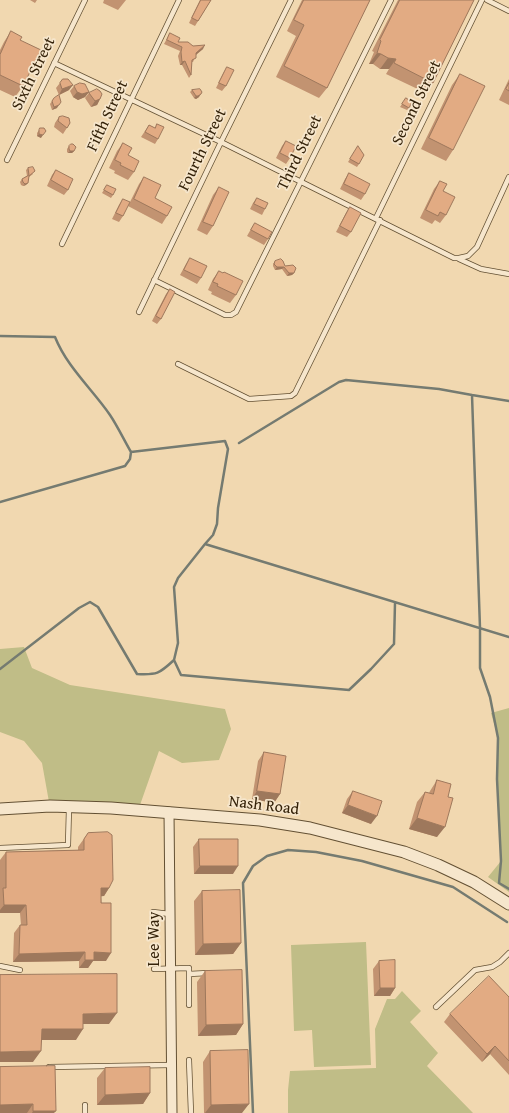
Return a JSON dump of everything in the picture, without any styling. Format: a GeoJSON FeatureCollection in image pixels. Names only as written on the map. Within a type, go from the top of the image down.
{"type":"FeatureCollection","features":[{"type":"Feature","properties":{"kind":"street","name":"Nash Road"},"geometry":{"type":"LineString","coordinates":[[0,809],[69,806],[170,812],[260,820],[310,828],[404,852],[438,865],[478,884],[509,904]]}},
{"type":"Feature","properties":{"kind":"street","name":"Lee Way"},"geometry":{"type":"LineString","coordinates":[[170,812],[172,1113]]}},
{"type":"Feature","properties":{"kind":"lane","name":"Sixth Street"},"geometry":{"type":"LineString","coordinates":[[6,160],[85,0]]}},
{"type":"Feature","properties":{"kind":"lane","name":"Fifth Street"},"geometry":{"type":"LineString","coordinates":[[62,244],[130,99],[179,0]]}},
{"type":"Feature","properties":{"kind":"lane","name":"Fourth Street"},"geometry":{"type":"LineString","coordinates":[[139,312],[291,0]]}},
{"type":"Feature","properties":{"kind":"lane","name":"Third Street"},"geometry":{"type":"LineString","coordinates":[[154,280],[225,315],[231,315],[236,312],[391,0]]}},
{"type":"Feature","properties":{"kind":"lane","name":"Second Street"},"geometry":{"type":"LineString","coordinates":[[178,364],[249,399],[291,396],[295,393],[482,0]]}},
{"type":"Feature","properties":{"kind":"lane"},"geometry":{"type":"LineString","coordinates":[[487,0],[509,11]]}},
{"type":"Feature","properties":{"kind":"lane"},"geometry":{"type":"LineString","coordinates":[[54,63],[221,142],[454,258],[461,258],[472,254],[477,247],[509,177]]}},
{"type":"Feature","properties":{"kind":"lane"},"geometry":{"type":"LineString","coordinates":[[461,258],[481,269],[509,274]]}},
{"type":"Feature","properties":{"kind":"lane"},"geometry":{"type":"LineString","coordinates":[[0,848],[68,845],[69,806]]}},
{"type":"Feature","properties":{"kind":"lane"},"geometry":{"type":"LineString","coordinates":[[153,912],[170,914]]}},
{"type":"Feature","properties":{"kind":"lane"},"geometry":{"type":"LineString","coordinates":[[436,1007],[475,970],[492,967],[500,962],[509,953]]}},
{"type":"Feature","properties":{"kind":"lane"},"geometry":{"type":"LineString","coordinates":[[0,966],[20,970]]}},
{"type":"Feature","properties":{"kind":"lane"},"geometry":{"type":"LineString","coordinates":[[154,968],[189,968],[189,1005]]}},
{"type":"Feature","properties":{"kind":"lane"},"geometry":{"type":"LineString","coordinates":[[189,974],[211,973]]}},
{"type":"Feature","properties":{"kind":"lane"},"geometry":{"type":"LineString","coordinates":[[189,1060],[191,1113]]}},
{"type":"Feature","properties":{"kind":"lane"},"geometry":{"type":"LineString","coordinates":[[46,1068],[172,1065]]}},
{"type":"Feature","properties":{"kind":"lane"},"geometry":{"type":"LineString","coordinates":[[85,1105],[85,1113]]}},
{"type":"Feature","properties":{"kind":"shaded area"},"geometry":{"type":"Polygon","coordinates":[[[24,647],[32,668],[70,685],[225,709],[231,729],[219,760],[182,763],[159,751],[140,805],[49,802],[42,763],[24,741],[0,732],[0,649],[24,647]]]}},
{"type":"Feature","properties":{"kind":"shaded area"},"geometry":{"type":"Polygon","coordinates":[[[509,708],[509,892],[488,877],[501,861],[497,779],[498,738],[491,713],[509,708]]]}},
{"type":"Feature","properties":{"kind":"shaded area"},"geometry":{"type":"Polygon","coordinates":[[[366,942],[371,1065],[314,1067],[312,1030],[294,1031],[291,945],[366,942]]]}},
{"type":"Feature","properties":{"kind":"shaded area"},"geometry":{"type":"Polygon","coordinates":[[[402,991],[421,1011],[410,1022],[438,1053],[427,1066],[473,1113],[288,1113],[290,1071],[376,1068],[375,1029],[387,999],[395,999],[402,991]]]}},
{"type":"Feature","properties":{"kind":"building"},"geometry":{"type":"Polygon","coordinates":[[[201,0],[211,0],[198,21],[192,18],[201,0]]]}},
{"type":"Feature","properties":{"kind":"building"},"geometry":{"type":"Polygon","coordinates":[[[304,0],[370,0],[327,88],[284,66],[304,25],[294,20],[304,0]]]}},
{"type":"Feature","properties":{"kind":"building"},"geometry":{"type":"Polygon","coordinates":[[[400,0],[474,0],[433,83],[394,63],[396,59],[388,58],[377,53],[380,40],[400,0]]]}},
{"type":"Feature","properties":{"kind":"building"},"geometry":{"type":"Polygon","coordinates":[[[11,31],[22,37],[20,40],[41,50],[23,86],[0,75],[0,55],[11,31]]]}},
{"type":"Feature","properties":{"kind":"building"},"geometry":{"type":"Polygon","coordinates":[[[170,33],[180,38],[178,42],[188,42],[193,46],[205,45],[196,53],[196,58],[192,60],[191,75],[185,61],[182,62],[182,47],[167,40],[170,33]]]}},
{"type":"Feature","properties":{"kind":"building"},"geometry":{"type":"Polygon","coordinates":[[[227,67],[234,70],[226,86],[219,83],[227,67]]]}},
{"type":"Feature","properties":{"kind":"building"},"geometry":{"type":"Polygon","coordinates":[[[460,74],[485,86],[453,150],[429,138],[460,74]]]}},
{"type":"Feature","properties":{"kind":"building"},"geometry":{"type":"Polygon","coordinates":[[[63,79],[68,79],[73,85],[62,89],[60,83],[63,79]]]}},
{"type":"Feature","properties":{"kind":"building"},"geometry":{"type":"Polygon","coordinates":[[[80,83],[85,84],[89,92],[82,94],[77,92],[74,86],[80,83]]]}},
{"type":"Feature","properties":{"kind":"building"},"geometry":{"type":"Polygon","coordinates":[[[509,83],[509,91],[506,89],[509,83]]]}},
{"type":"Feature","properties":{"kind":"building"},"geometry":{"type":"Polygon","coordinates":[[[97,89],[102,94],[100,99],[95,101],[89,93],[97,89]]]}},
{"type":"Feature","properties":{"kind":"building"},"geometry":{"type":"Polygon","coordinates":[[[200,89],[202,92],[198,96],[196,96],[192,90],[200,89]]]}},
{"type":"Feature","properties":{"kind":"building"},"geometry":{"type":"Polygon","coordinates":[[[59,95],[61,102],[59,105],[54,107],[52,101],[59,95]]]}},
{"type":"Feature","properties":{"kind":"building"},"geometry":{"type":"Polygon","coordinates":[[[406,98],[412,102],[409,108],[402,104],[406,98]]]}},
{"type":"Feature","properties":{"kind":"building"},"geometry":{"type":"Polygon","coordinates":[[[63,116],[69,118],[70,123],[67,128],[58,121],[59,117],[63,116]]]}},
{"type":"Feature","properties":{"kind":"building"},"geometry":{"type":"Polygon","coordinates":[[[157,124],[164,127],[158,139],[145,132],[149,125],[155,128],[157,124]]]}},
{"type":"Feature","properties":{"kind":"building"},"geometry":{"type":"Polygon","coordinates":[[[40,128],[44,128],[46,131],[43,135],[39,134],[40,128]]]}},
{"type":"Feature","properties":{"kind":"building"},"geometry":{"type":"Polygon","coordinates":[[[286,141],[296,146],[290,158],[280,153],[286,141]]]}},
{"type":"Feature","properties":{"kind":"building"},"geometry":{"type":"Polygon","coordinates":[[[123,143],[132,148],[128,155],[139,161],[134,172],[120,165],[121,163],[115,160],[123,143]]]}},
{"type":"Feature","properties":{"kind":"building"},"geometry":{"type":"Polygon","coordinates":[[[71,144],[76,147],[74,151],[70,151],[69,149],[71,144]]]}},
{"type":"Feature","properties":{"kind":"building"},"geometry":{"type":"Polygon","coordinates":[[[358,146],[364,155],[359,164],[350,159],[358,146]]]}},
{"type":"Feature","properties":{"kind":"building"},"geometry":{"type":"Polygon","coordinates":[[[33,167],[35,171],[29,176],[28,183],[25,184],[22,179],[29,175],[28,168],[33,167]]]}},
{"type":"Feature","properties":{"kind":"building"},"geometry":{"type":"Polygon","coordinates":[[[56,170],[73,179],[68,190],[51,180],[56,170]]]}},
{"type":"Feature","properties":{"kind":"building"},"geometry":{"type":"Polygon","coordinates":[[[349,173],[370,184],[365,194],[344,184],[349,173]]]}},
{"type":"Feature","properties":{"kind":"building"},"geometry":{"type":"Polygon","coordinates":[[[144,177],[161,185],[155,198],[172,207],[167,216],[134,199],[144,177]]]}},
{"type":"Feature","properties":{"kind":"building"},"geometry":{"type":"Polygon","coordinates":[[[440,181],[447,184],[443,191],[455,197],[446,215],[440,212],[438,216],[426,210],[440,181]]]}},
{"type":"Feature","properties":{"kind":"building"},"geometry":{"type":"Polygon","coordinates":[[[107,185],[116,189],[113,195],[104,190],[107,185]]]}},
{"type":"Feature","properties":{"kind":"building"},"geometry":{"type":"Polygon","coordinates":[[[219,187],[229,192],[213,226],[203,222],[219,187]]]}},
{"type":"Feature","properties":{"kind":"building"},"geometry":{"type":"Polygon","coordinates":[[[257,198],[268,203],[265,209],[254,204],[257,198]]]}},
{"type":"Feature","properties":{"kind":"building"},"geometry":{"type":"Polygon","coordinates":[[[123,199],[130,202],[123,216],[116,213],[123,199]]]}},
{"type":"Feature","properties":{"kind":"building"},"geometry":{"type":"Polygon","coordinates":[[[350,207],[361,213],[351,232],[340,226],[350,207]]]}},
{"type":"Feature","properties":{"kind":"building"},"geometry":{"type":"Polygon","coordinates":[[[255,223],[272,232],[268,239],[251,230],[255,223]]]}},
{"type":"Feature","properties":{"kind":"building"},"geometry":{"type":"Polygon","coordinates":[[[190,258],[207,266],[201,278],[184,270],[190,258]]]}},
{"type":"Feature","properties":{"kind":"building"},"geometry":{"type":"Polygon","coordinates":[[[281,259],[285,266],[293,265],[296,268],[294,273],[289,273],[284,267],[277,267],[274,264],[275,261],[281,259]]]}},
{"type":"Feature","properties":{"kind":"building"},"geometry":{"type":"Polygon","coordinates":[[[219,271],[243,281],[236,295],[217,286],[218,284],[213,282],[219,271]]]}},
{"type":"Feature","properties":{"kind":"building"},"geometry":{"type":"Polygon","coordinates":[[[170,289],[175,292],[161,319],[156,316],[170,289]]]}},
{"type":"Feature","properties":{"kind":"building"},"geometry":{"type":"Polygon","coordinates":[[[264,752],[286,756],[280,794],[257,791],[264,752]]]}},
{"type":"Feature","properties":{"kind":"building"},"geometry":{"type":"Polygon","coordinates":[[[437,780],[451,784],[448,797],[453,798],[445,827],[417,818],[425,792],[433,794],[437,780]]]}},
{"type":"Feature","properties":{"kind":"building"},"geometry":{"type":"Polygon","coordinates":[[[353,791],[382,801],[377,816],[348,805],[353,791]]]}},
{"type":"Feature","properties":{"kind":"building"},"geometry":{"type":"Polygon","coordinates":[[[108,832],[112,835],[113,880],[109,888],[101,888],[101,903],[111,903],[111,953],[94,952],[94,960],[85,960],[85,952],[19,954],[20,925],[27,925],[26,905],[4,905],[3,888],[6,888],[6,852],[84,850],[84,839],[88,833],[108,832]]]}},
{"type":"Feature","properties":{"kind":"building"},"geometry":{"type":"Polygon","coordinates":[[[199,839],[238,839],[238,866],[200,866],[199,839]]]}},
{"type":"Feature","properties":{"kind":"building"},"geometry":{"type":"Polygon","coordinates":[[[240,890],[241,943],[203,944],[202,891],[240,890]]]}},
{"type":"Feature","properties":{"kind":"building"},"geometry":{"type":"Polygon","coordinates":[[[395,960],[395,988],[380,988],[379,961],[395,960]]]}},
{"type":"Feature","properties":{"kind":"building"},"geometry":{"type":"Polygon","coordinates":[[[242,970],[243,1024],[206,1025],[205,971],[242,970]]]}},
{"type":"Feature","properties":{"kind":"building"},"geometry":{"type":"Polygon","coordinates":[[[117,974],[117,1013],[83,1014],[83,1029],[42,1029],[41,1051],[0,1052],[0,975],[117,974]]]}},
{"type":"Feature","properties":{"kind":"building"},"geometry":{"type":"Polygon","coordinates":[[[489,976],[509,997],[509,1061],[495,1046],[487,1054],[450,1014],[489,976]]]}},
{"type":"Feature","properties":{"kind":"building"},"geometry":{"type":"Polygon","coordinates":[[[248,1050],[249,1104],[211,1105],[210,1051],[248,1050]]]}},
{"type":"Feature","properties":{"kind":"building"},"geometry":{"type":"Polygon","coordinates":[[[55,1066],[56,1111],[33,1111],[33,1104],[0,1105],[0,1067],[55,1066]]]}},
{"type":"Feature","properties":{"kind":"building"},"geometry":{"type":"Polygon","coordinates":[[[150,1067],[150,1093],[105,1095],[105,1068],[150,1067]]]}},
{"type":"Feature","properties":{"kind":"waterway"},"geometry":{"type":"LineString","coordinates":[[0,336],[55,337],[73,368],[103,405],[116,424],[131,452]]}},
{"type":"Feature","properties":{"kind":"waterway"},"geometry":{"type":"LineString","coordinates":[[239,443],[339,382],[346,380],[439,389],[472,395],[480,668],[490,697],[498,738],[497,779],[501,861],[499,883],[509,889]]}},
{"type":"Feature","properties":{"kind":"waterway"},"geometry":{"type":"LineString","coordinates":[[472,395],[509,401]]}},
{"type":"Feature","properties":{"kind":"waterway"},"geometry":{"type":"LineString","coordinates":[[0,502],[125,466],[130,459],[131,452],[225,441],[228,449],[218,508],[217,524],[213,535],[205,544],[509,637]]}},
{"type":"Feature","properties":{"kind":"waterway"},"geometry":{"type":"LineString","coordinates":[[205,544],[178,578],[174,587],[178,643],[174,660],[181,675],[349,690],[394,644],[395,603]]}},
{"type":"Feature","properties":{"kind":"waterway"},"geometry":{"type":"LineString","coordinates":[[0,669],[79,608],[90,602],[98,607],[137,674],[157,673],[174,660]]}},
{"type":"Feature","properties":{"kind":"waterway"},"geometry":{"type":"LineString","coordinates":[[253,1113],[243,883],[253,866],[267,856],[288,850],[316,852],[362,861],[453,887],[507,922]]}}]}
